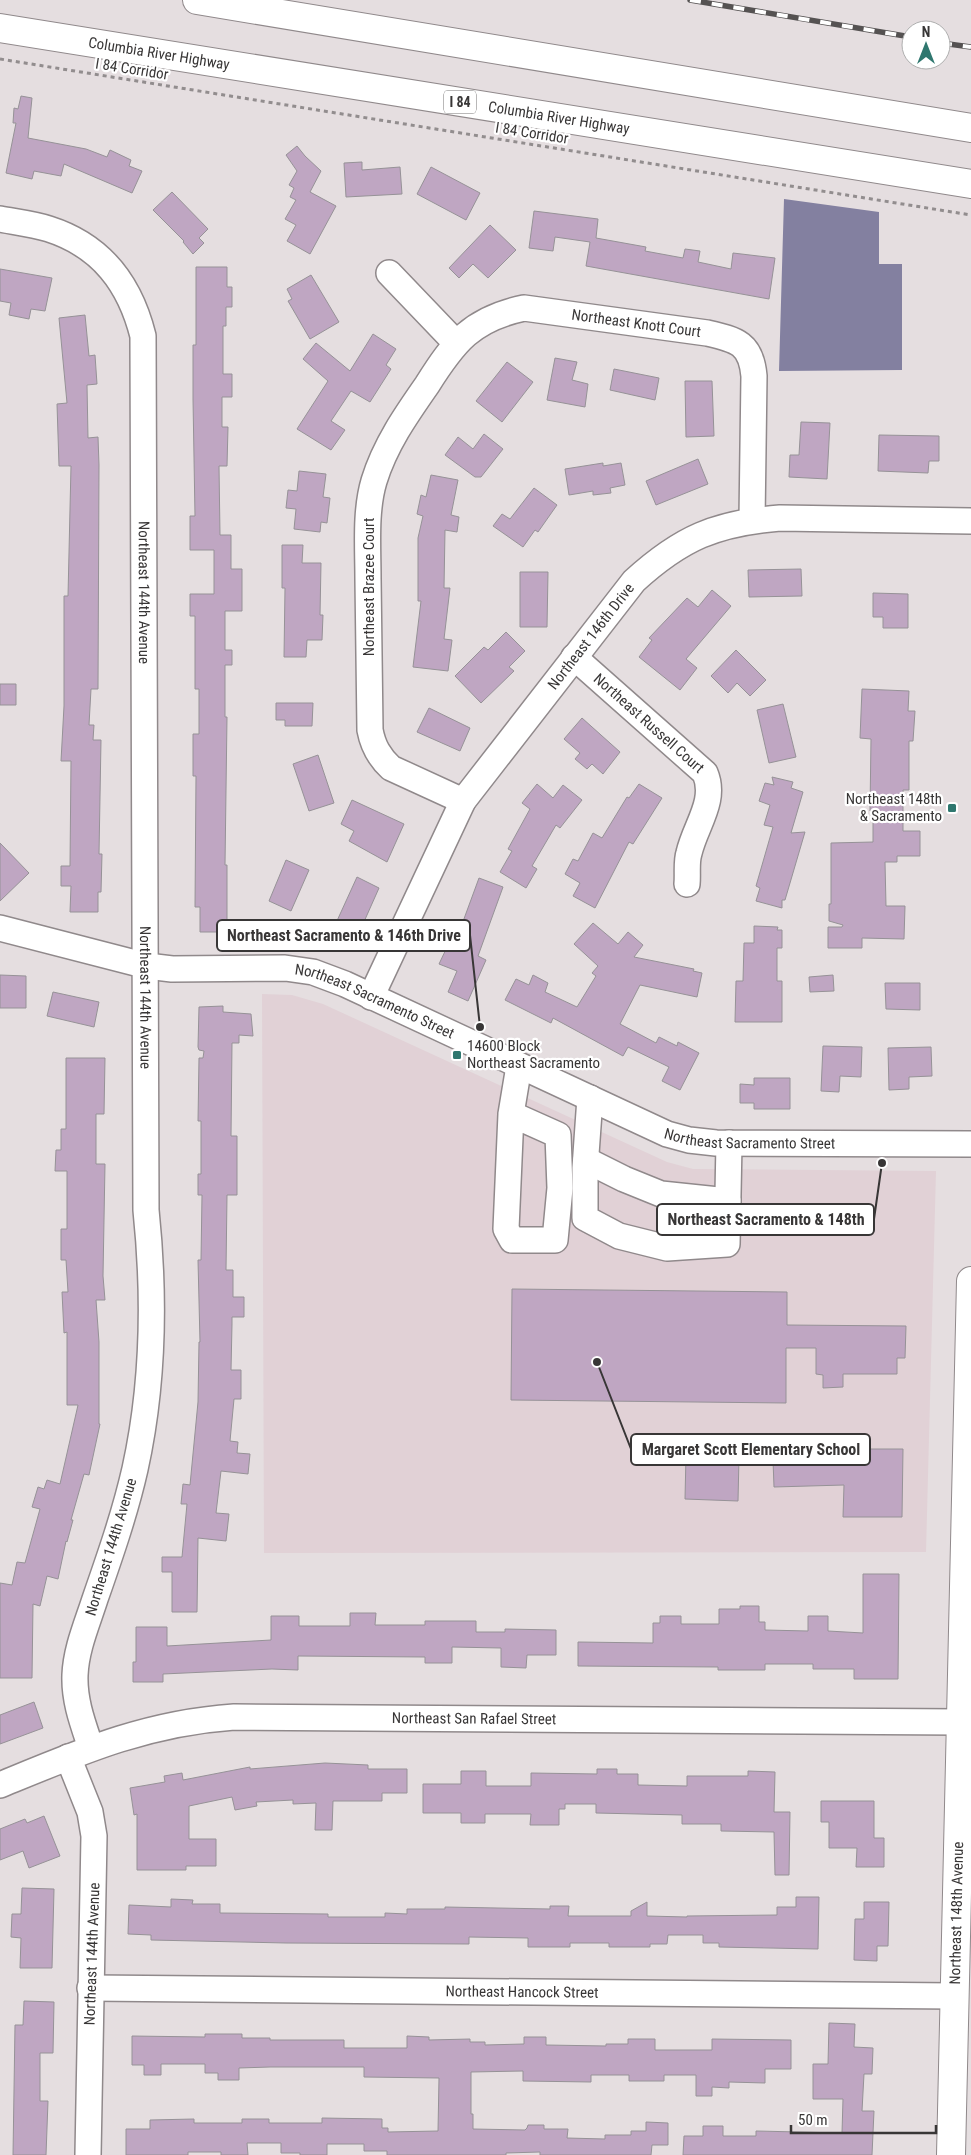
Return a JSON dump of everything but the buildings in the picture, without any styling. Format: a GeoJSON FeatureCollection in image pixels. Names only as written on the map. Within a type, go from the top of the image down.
{"type":"FeatureCollection","features":[{"type":"Feature","properties":{"kind":"main road"},"geometry":{"type":"LineString","coordinates":[[197,0],[971,128]]}},
{"type":"Feature","properties":{"kind":"main road","name":"Columbia River Highway"},"geometry":{"type":"LineString","coordinates":[[0,28],[971,184]]}},
{"type":"Feature","properties":{"kind":"main road","name":"Northeast 148th Avenue"},"geometry":{"type":"LineString","coordinates":[[951,2155],[971,1281]]}},
{"type":"Feature","properties":{"kind":"street","name":"Northeast 144th Avenue"},"geometry":{"type":"LineString","coordinates":[[0,219],[48,228],[70,237],[92,250],[115,273],[128,292],[138,314],[143,336],[147,966],[146,1210],[152,1262],[153,1314],[151,1366],[145,1417],[135,1468],[123,1518],[76,1658],[76,1697],[91,1748]]}},
{"type":"Feature","properties":{"kind":"street"},"geometry":{"type":"LineString","coordinates":[[389,273],[456,343]]}},
{"type":"Feature","properties":{"kind":"street","name":"Northeast Knott Court"},"geometry":{"type":"LineString","coordinates":[[456,343],[484,321],[506,312],[524,308],[707,333],[730,338],[743,346],[752,358],[754,376],[752,520]]}},
{"type":"Feature","properties":{"kind":"street","name":"Northeast Brazee Court"},"geometry":{"type":"LineString","coordinates":[[456,343],[396,430],[382,458],[374,482],[370,502],[368,536],[370,730],[372,744],[381,759],[391,768],[464,801]]}},
{"type":"Feature","properties":{"kind":"street","name":"Northeast 146th Drive"},"geometry":{"type":"LineString","coordinates":[[370,997],[464,801],[574,656],[634,581],[658,559],[680,544],[709,531],[752,520],[780,518],[971,521]]}},
{"type":"Feature","properties":{"kind":"street","name":"Northeast Russell Court"},"geometry":{"type":"LineString","coordinates":[[574,656],[705,773],[710,795],[688,854],[687,884]]}},
{"type":"Feature","properties":{"kind":"street","name":"Northeast Sacramento Street"},"geometry":{"type":"LineString","coordinates":[[0,928],[147,966],[172,969],[285,968],[313,972],[346,984],[370,997],[667,1134],[690,1140],[729,1143],[971,1144]]}},
{"type":"Feature","properties":{"kind":"street"},"geometry":{"type":"LineString","coordinates":[[511,1114],[558,1134],[560,1188],[556,1240],[512,1240],[506,1229],[511,1114],[519,1066]]}},
{"type":"Feature","properties":{"kind":"street"},"geometry":{"type":"LineString","coordinates":[[590,1098],[586,1160],[586,1218],[619,1236],[667,1248],[727,1244],[729,1143]]}},
{"type":"Feature","properties":{"kind":"street"},"geometry":{"type":"LineString","coordinates":[[586,1160],[624,1179],[661,1194],[728,1201]]}},
{"type":"Feature","properties":{"kind":"street","name":"Northeast San Rafael Street"},"geometry":{"type":"LineString","coordinates":[[0,1785],[91,1748],[137,1733],[188,1722],[256,1716],[960,1722]]}},
{"type":"Feature","properties":{"kind":"street","name":"Northeast 144th Avenue"},"geometry":{"type":"LineString","coordinates":[[68,1757],[90,1812],[94,1836],[88,2155]]}},
{"type":"Feature","properties":{"kind":"street","name":"Northeast Hancock Street"},"geometry":{"type":"LineString","coordinates":[[90,1988],[954,1996]]}},
{"type":"Feature","properties":{"kind":"path","name":"I 84 Corridor"},"geometry":{"type":"LineString","coordinates":[[0,58],[971,215]]}},
{"type":"Feature","properties":{"kind":"shaded area"},"geometry":{"type":"Polygon","coordinates":[[[784,199],[879,212],[879,264],[902,264],[902,370],[779,371],[784,199]]]}},
{"type":"Feature","properties":{"kind":"shaded area"},"geometry":{"type":"Polygon","coordinates":[[[262,994],[292,995],[323,1004],[667,1162],[693,1169],[936,1171],[926,1552],[264,1553],[262,994]]]}},
{"type":"Feature","properties":{"kind":"railway"},"geometry":{"type":"LineString","coordinates":[[690,0],[901,35]]}},
{"type":"Feature","properties":{"kind":"railway"},"geometry":{"type":"LineString","coordinates":[[951,44],[971,47]]}},
{"type":"Feature","properties":{"kind":"place","name":"Northeast 148th & Sacramento"},"geometry":{"type":"Point","coordinates":[952,808]}},
{"type":"Feature","properties":{"kind":"place","name":"Northeast Sacramento & 146th Drive"},"geometry":{"type":"Point","coordinates":[480,1027]}},
{"type":"Feature","properties":{"kind":"place","name":"14600 Block Northeast Sacramento"},"geometry":{"type":"Point","coordinates":[457,1055]}},
{"type":"Feature","properties":{"kind":"place","name":"Northeast Sacramento & 148th"},"geometry":{"type":"Point","coordinates":[882,1163]}},
{"type":"Feature","properties":{"kind":"place","name":"Margaret Scott Elementary School"},"geometry":{"type":"Point","coordinates":[597,1362]}}]}
